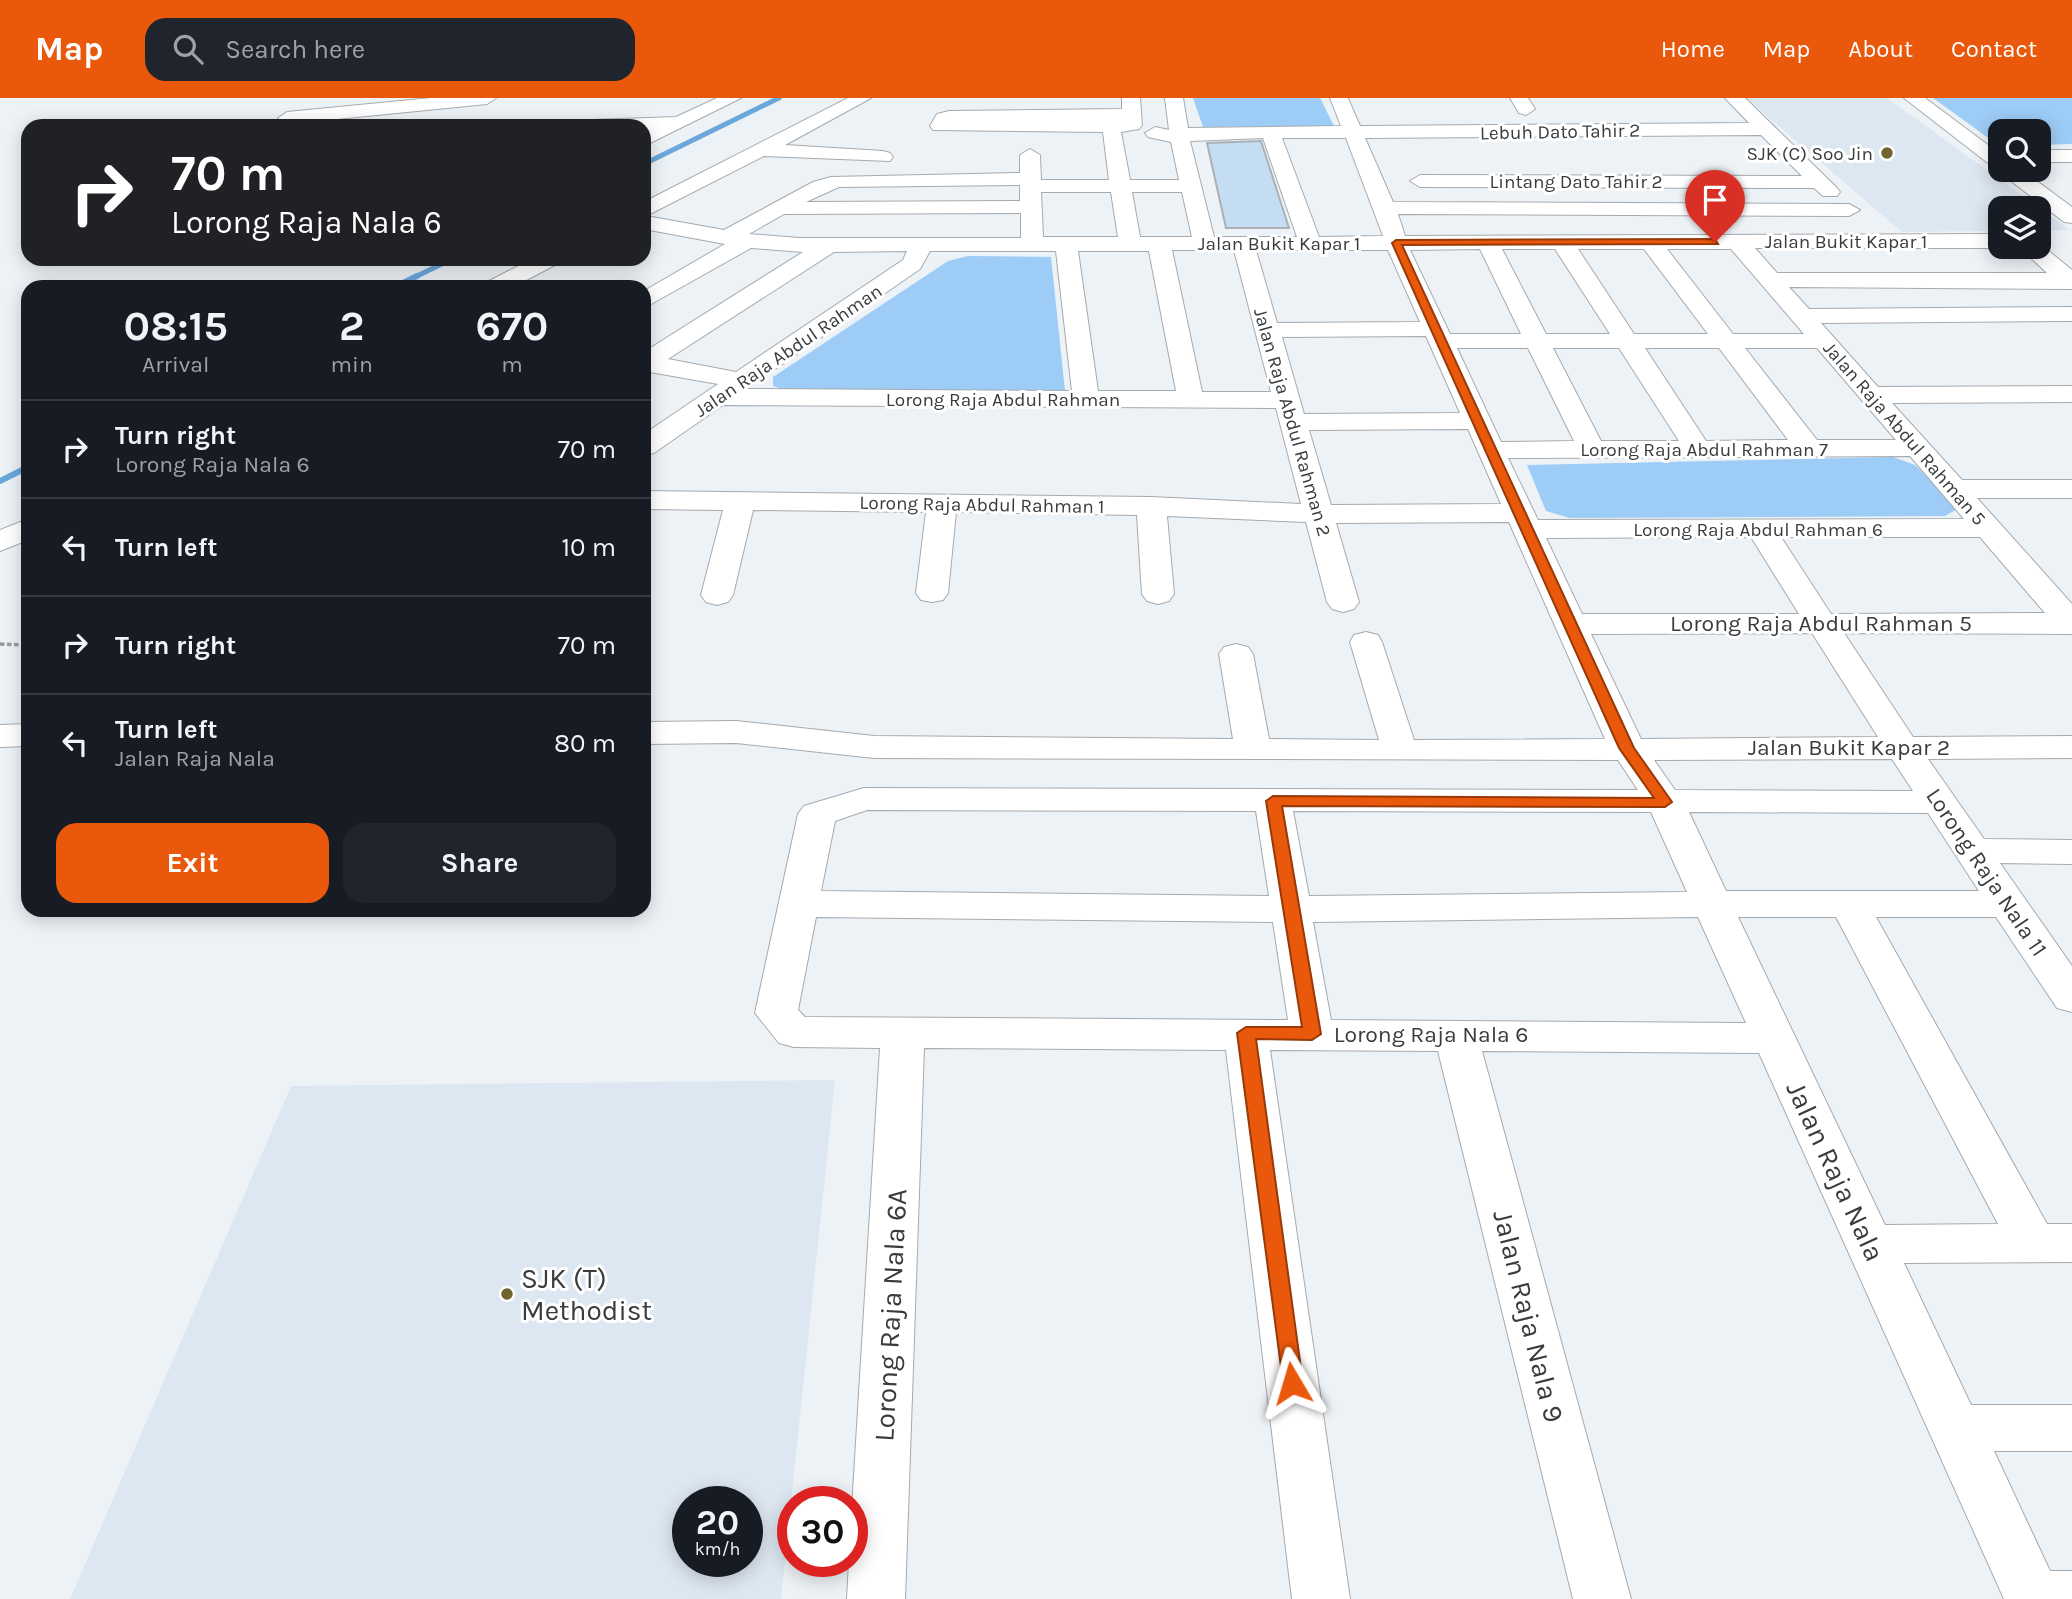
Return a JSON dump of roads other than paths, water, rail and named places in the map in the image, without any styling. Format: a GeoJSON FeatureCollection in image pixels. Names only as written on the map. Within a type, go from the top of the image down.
{"type":"FeatureCollection","features":[{"type":"Feature","properties":{"kind":"street"},"geometry":{"type":"LineString","coordinates":[[287,118],[347,119],[381,103],[487,98]]}},
{"type":"Feature","properties":{"kind":"street"},"geometry":{"type":"LineString","coordinates":[[651,137],[732,98]]}},
{"type":"Feature","properties":{"kind":"street"},"geometry":{"type":"LineString","coordinates":[[651,206],[862,98]]}},
{"type":"Feature","properties":{"kind":"street"},"geometry":{"type":"LineString","coordinates":[[1174,98],[1180,138],[1204,243]]}},
{"type":"Feature","properties":{"kind":"street"},"geometry":{"type":"LineString","coordinates":[[1913,98],[1988,152]]}},
{"type":"Feature","properties":{"kind":"street"},"geometry":{"type":"LineString","coordinates":[[1341,103],[1369,109]]}},
{"type":"Feature","properties":{"kind":"street","name":"Jalan Raja Nala"},"geometry":{"type":"LineString","coordinates":[[1341,103],[1385,208],[1396,243],[1627,748],[1665,802],[1954,1428],[2047,1598]]}},
{"type":"Feature","properties":{"kind":"street"},"geometry":{"type":"LineString","coordinates":[[1500,108],[1528,105]]}},
{"type":"Feature","properties":{"kind":"street"},"geometry":{"type":"LineString","coordinates":[[1732,105],[1766,129],[1881,241]]}},
{"type":"Feature","properties":{"kind":"street"},"geometry":{"type":"LineString","coordinates":[[1005,122],[1068,121],[1127,127],[1132,125],[1130,106]]}},
{"type":"Feature","properties":{"kind":"street"},"geometry":{"type":"LineString","coordinates":[[651,124],[680,123]]}},
{"type":"Feature","properties":{"kind":"street","name":"Lebuh Dato Tahir 2"},"geometry":{"type":"LineString","coordinates":[[1180,138],[1203,132],[1354,133],[1562,157],[1766,129]]}},
{"type":"Feature","properties":{"kind":"street"},"geometry":{"type":"LineString","coordinates":[[1032,244],[1029,143],[1050,133],[1147,131],[1180,138]]}},
{"type":"Feature","properties":{"kind":"street"},"geometry":{"type":"LineString","coordinates":[[1112,132],[1130,244]]}},
{"type":"Feature","properties":{"kind":"street"},"geometry":{"type":"LineString","coordinates":[[1270,132],[1310,243]]}},
{"type":"Feature","properties":{"kind":"street"},"geometry":{"type":"LineString","coordinates":[[760,150],[903,157]]}},
{"type":"Feature","properties":{"kind":"street"},"geometry":{"type":"LineString","coordinates":[[1767,156],[1794,156]]}},
{"type":"Feature","properties":{"kind":"street"},"geometry":{"type":"LineString","coordinates":[[2051,156],[2072,156]]}},
{"type":"Feature","properties":{"kind":"street"},"geometry":{"type":"LineString","coordinates":[[1364,158],[1390,157]]}},
{"type":"Feature","properties":{"kind":"street","name":"Lintang Dato Tahir 2"},"geometry":{"type":"LineString","coordinates":[[1374,181],[1562,157],[1820,182]]}},
{"type":"Feature","properties":{"kind":"street"},"geometry":{"type":"LineString","coordinates":[[2051,179],[2060,180]]}},
{"type":"Feature","properties":{"kind":"street"},"geometry":{"type":"LineString","coordinates":[[2025,182],[2068,212]]}},
{"type":"Feature","properties":{"kind":"street"},"geometry":{"type":"LineString","coordinates":[[651,296],[777,209],[1121,186],[1191,186]]}},
{"type":"Feature","properties":{"kind":"street"},"geometry":{"type":"LineString","coordinates":[[1385,208],[1849,210]]}},
{"type":"Feature","properties":{"kind":"street","name":"Jalan Bukit Kapar 1"},"geometry":{"type":"LineString","coordinates":[[651,223],[737,239],[831,244],[1988,241]]}},
{"type":"Feature","properties":{"kind":"street"},"geometry":{"type":"LineString","coordinates":[[1487,242],[1592,450]]}},
{"type":"Feature","properties":{"kind":"street"},"geometry":{"type":"LineString","coordinates":[[1562,242],[1624,341],[1698,449]]}},
{"type":"Feature","properties":{"kind":"street"},"geometry":{"type":"LineString","coordinates":[[1650,242],[1809,449]]}},
{"type":"Feature","properties":{"kind":"street","name":"Jalan Raja Abdul Rahman 5"},"geometry":{"type":"LineString","coordinates":[[1737,242],[1988,528],[2067,613]]}},
{"type":"Feature","properties":{"kind":"street"},"geometry":{"type":"LineString","coordinates":[[1159,243],[1191,400]]}},
{"type":"Feature","properties":{"kind":"street","name":"Jalan Raja Abdul Rahman 2"},"geometry":{"type":"LineString","coordinates":[[1243,243],[1343,602]]}},
{"type":"Feature","properties":{"kind":"street"},"geometry":{"type":"LineString","coordinates":[[651,358],[831,244]]}},
{"type":"Feature","properties":{"kind":"street","name":"Jalan Raja Abdul Rahman"},"geometry":{"type":"LineString","coordinates":[[651,442],[912,264],[922,244]]}},
{"type":"Feature","properties":{"kind":"street"},"geometry":{"type":"LineString","coordinates":[[1066,244],[1086,399]]}},
{"type":"Feature","properties":{"kind":"street"},"geometry":{"type":"LineString","coordinates":[[2045,259],[2071,280]]}},
{"type":"Feature","properties":{"kind":"street"},"geometry":{"type":"LineString","coordinates":[[508,280],[536,266]]}},
{"type":"Feature","properties":{"kind":"street"},"geometry":{"type":"LineString","coordinates":[[1771,281],[2071,280]]}},
{"type":"Feature","properties":{"kind":"street"},"geometry":{"type":"LineString","coordinates":[[1802,316],[2072,314]]}},
{"type":"Feature","properties":{"kind":"street"},"geometry":{"type":"LineString","coordinates":[[1266,330],[1537,341],[1824,341]]}},
{"type":"Feature","properties":{"kind":"street"},"geometry":{"type":"LineString","coordinates":[[651,363],[741,382]]}},
{"type":"Feature","properties":{"kind":"street"},"geometry":{"type":"LineString","coordinates":[[1871,394],[2072,394]]}},
{"type":"Feature","properties":{"kind":"street","name":"Lorong Raja Abdul Rahman"},"geometry":{"type":"LineString","coordinates":[[719,397],[1191,400],[1289,411],[1478,421]]}},
{"type":"Feature","properties":{"kind":"street","name":"Lorong Raja Abdul Rahman 7"},"geometry":{"type":"LineString","coordinates":[[1491,450],[1918,448]]}},
{"type":"Feature","properties":{"kind":"street"},"geometry":{"type":"LineString","coordinates":[[1954,489],[2072,489]]}},
{"type":"Feature","properties":{"kind":"street","name":"Lorong Raja Abdul Rahman 1"},"geometry":{"type":"LineString","coordinates":[[651,500],[1151,506],[1320,514]]}},
{"type":"Feature","properties":{"kind":"street"},"geometry":{"type":"LineString","coordinates":[[717,595],[740,501]]}},
{"type":"Feature","properties":{"kind":"street"},"geometry":{"type":"LineString","coordinates":[[932,593],[942,504]]}},
{"type":"Feature","properties":{"kind":"street"},"geometry":{"type":"LineString","coordinates":[[1151,506],[1158,594]]}},
{"type":"Feature","properties":{"kind":"street","name":"Lorong Raja Abdul Rahman 6"},"geometry":{"type":"LineString","coordinates":[[1320,514],[1761,530],[1988,528]]}},
{"type":"Feature","properties":{"kind":"street","name":"Lorong Raja Nala 11"},"geometry":{"type":"LineString","coordinates":[[1761,530],[1901,746],[2009,904],[2060,962],[2072,998]]}},
{"type":"Feature","properties":{"kind":"street"},"geometry":{"type":"LineString","coordinates":[[0,542],[21,532]]}},
{"type":"Feature","properties":{"kind":"street","name":"Lorong Raja Abdul Rahman 5"},"geometry":{"type":"LineString","coordinates":[[1570,624],[1822,623],[2067,613]]}},
{"type":"Feature","properties":{"kind":"street"},"geometry":{"type":"LineString","coordinates":[[1366,642],[1399,751]]}},
{"type":"Feature","properties":{"kind":"street"},"geometry":{"type":"LineString","coordinates":[[1236,654],[1252,749]]}},
{"type":"Feature","properties":{"kind":"street","name":"Jalan Bukit Kapar 2"},"geometry":{"type":"LineString","coordinates":[[651,733],[736,732],[874,747],[1399,751],[2072,747]]}},
{"type":"Feature","properties":{"kind":"street"},"geometry":{"type":"LineString","coordinates":[[0,736],[21,736]]}},
{"type":"Feature","properties":{"kind":"street"},"geometry":{"type":"LineString","coordinates":[[864,799],[874,747]]}},
{"type":"Feature","properties":{"kind":"street"},"geometry":{"type":"LineString","coordinates":[[1940,802],[864,799],[817,814],[798,904],[1292,909],[2009,904]]}},
{"type":"Feature","properties":{"kind":"street"},"geometry":{"type":"LineString","coordinates":[[1273,801],[1312,1034]]}},
{"type":"Feature","properties":{"kind":"street"},"geometry":{"type":"LineString","coordinates":[[1973,851],[2072,852]]}},
{"type":"Feature","properties":{"kind":"street","name":"Lorong Raja Nala 6"},"geometry":{"type":"LineString","coordinates":[[798,904],[776,1013],[794,1031],[1774,1038]]}},
{"type":"Feature","properties":{"kind":"street"},"geometry":{"type":"LineString","coordinates":[[1849,904],[2052,1243]]}},
{"type":"Feature","properties":{"kind":"street","name":"Lorong Raja Nala 6A"},"geometry":{"type":"LineString","coordinates":[[876,1599],[903,1032]]}},
{"type":"Feature","properties":{"kind":"street"},"geometry":{"type":"LineString","coordinates":[[1246,1033],[1321,1599]]}},
{"type":"Feature","properties":{"kind":"street","name":"Jalan Raja Nala 9"},"geometry":{"type":"LineString","coordinates":[[1456,1034],[1602,1599]]}},
{"type":"Feature","properties":{"kind":"street"},"geometry":{"type":"LineString","coordinates":[[1870,1244],[2052,1243]]}},
{"type":"Feature","properties":{"kind":"street"},"geometry":{"type":"LineString","coordinates":[[1954,1428],[2072,1428]]}},
{"type":"Feature","properties":{"kind":"waterway"},"geometry":{"type":"LineString","coordinates":[[651,161],[779,98]]}},
{"type":"Feature","properties":{"kind":"waterway"},"geometry":{"type":"LineString","coordinates":[[413,278],[438,266]]}},
{"type":"Feature","properties":{"kind":"waterway"},"geometry":{"type":"LineString","coordinates":[[413,278],[417,276]]}},
{"type":"Feature","properties":{"kind":"waterway"},"geometry":{"type":"LineString","coordinates":[[409,280],[413,278]]}},
{"type":"Feature","properties":{"kind":"waterway"},"geometry":{"type":"LineString","coordinates":[[0,481],[21,470]]}},
{"type":"Feature","properties":{"kind":"place","name":"SJK (C) Soo Jin"},"geometry":{"type":"Point","coordinates":[1887,153]}},
{"type":"Feature","properties":{"kind":"place","name":"SJK (T) Methodist"},"geometry":{"type":"Point","coordinates":[507,1294]}}]}
